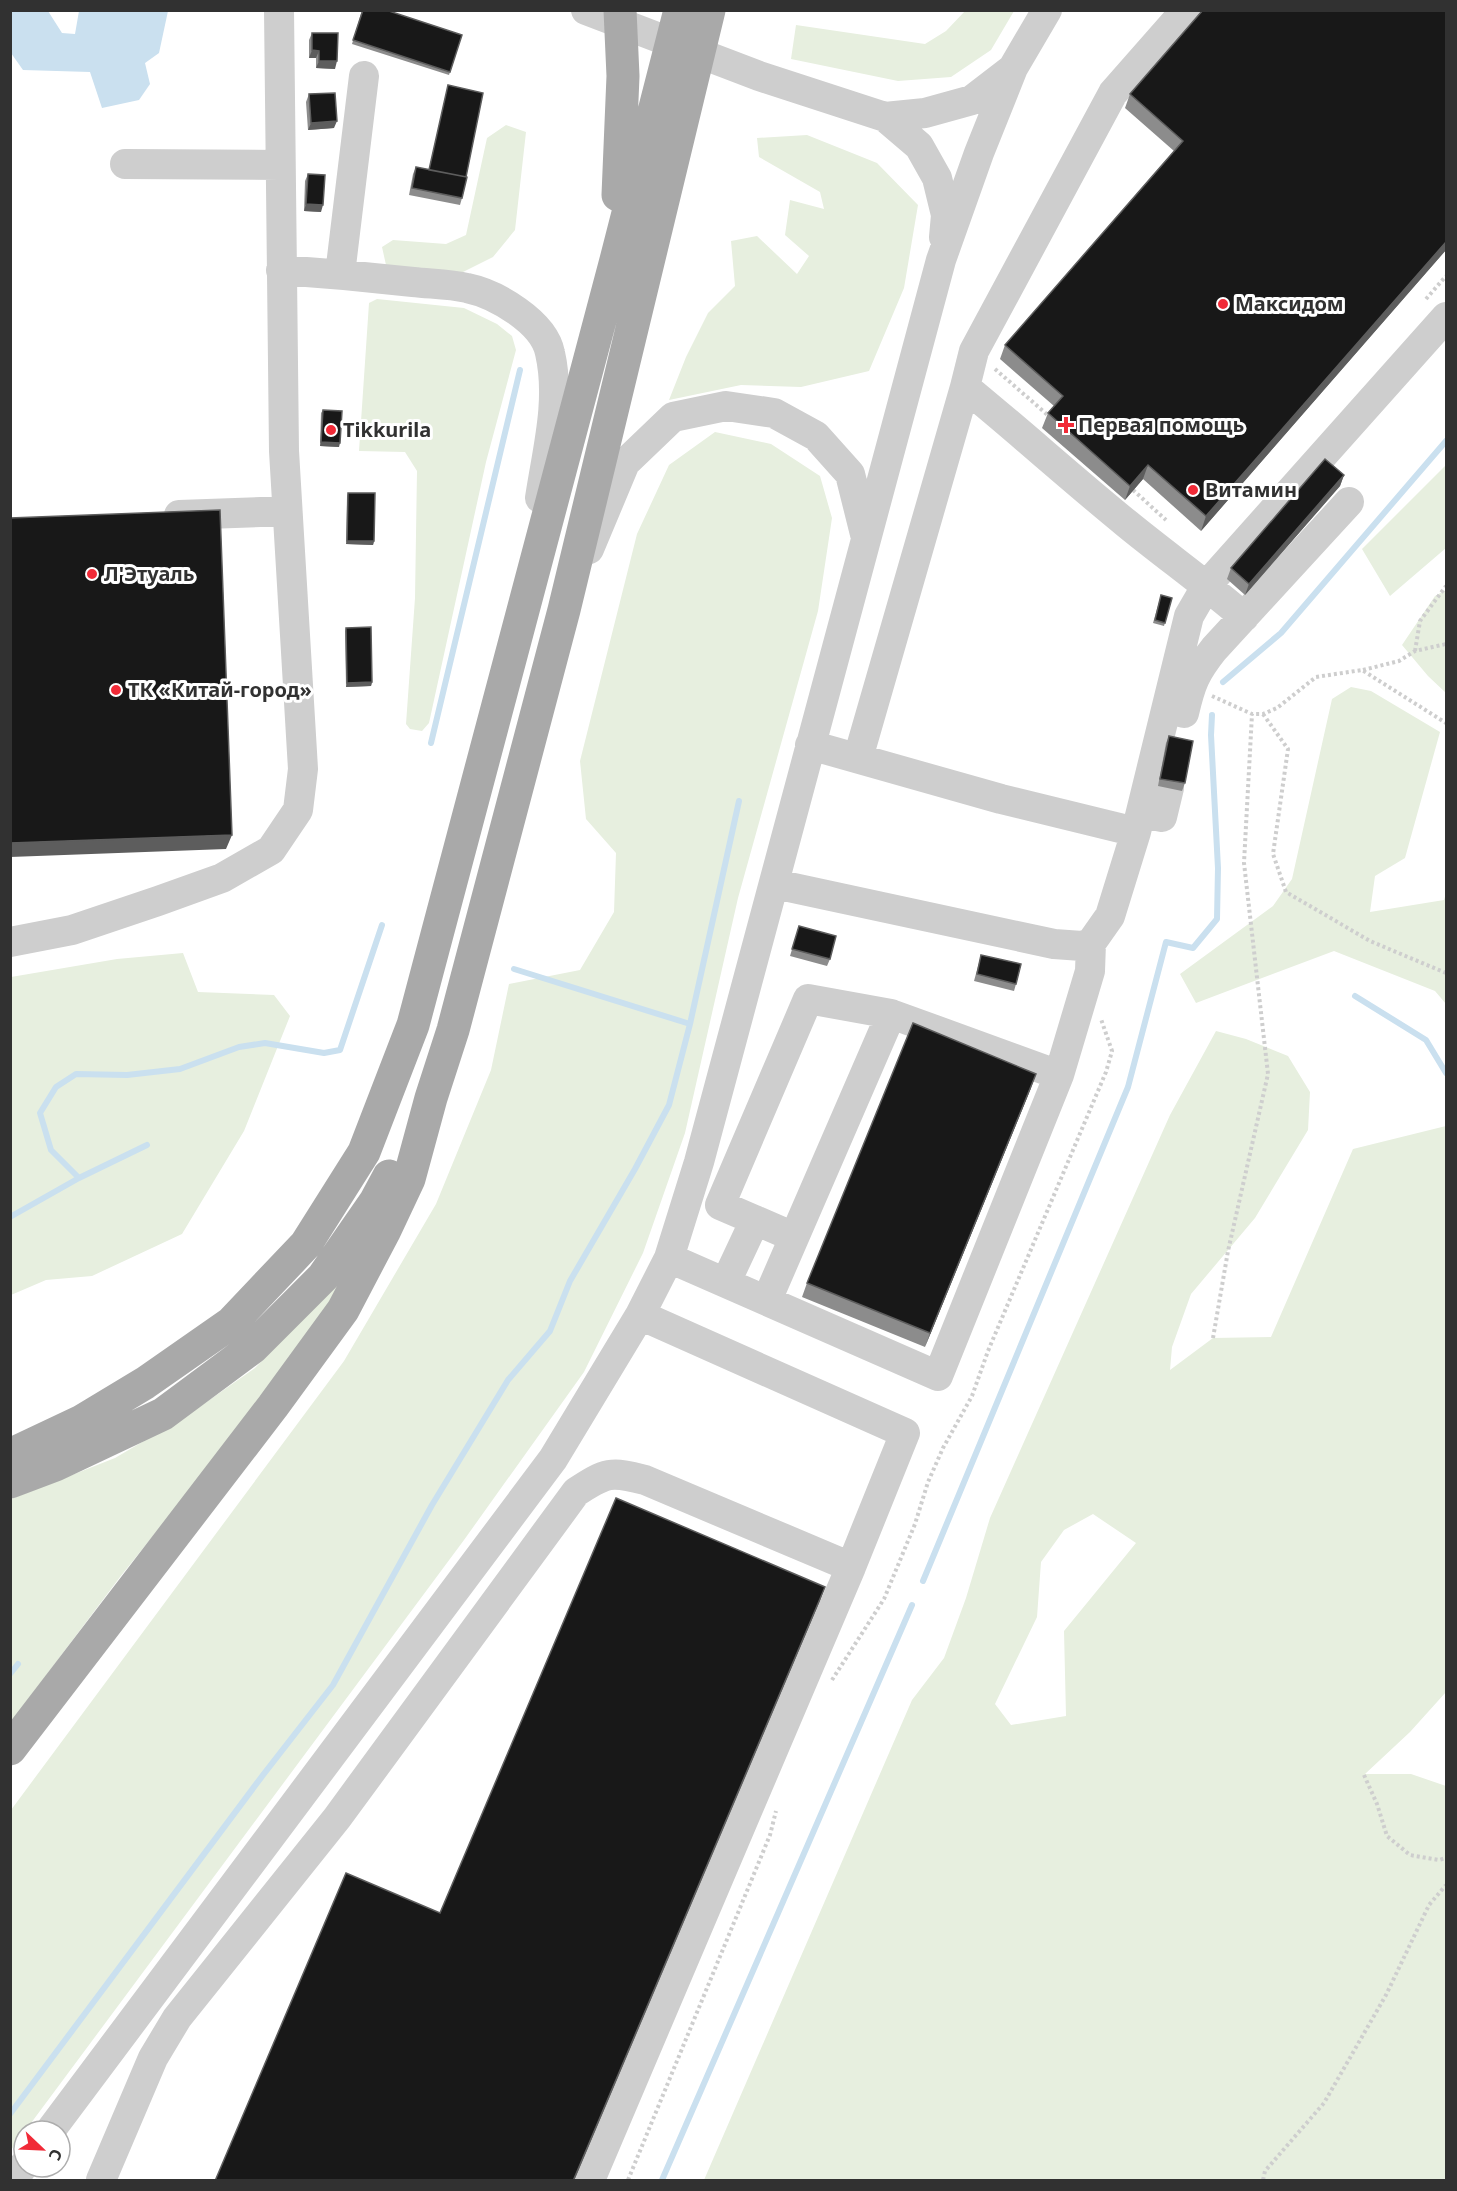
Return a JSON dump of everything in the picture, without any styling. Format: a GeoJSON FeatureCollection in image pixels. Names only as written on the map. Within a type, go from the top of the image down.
{"type":"FeatureCollection","features":[{"type":"Feature","properties":{"kind":"main road"},"geometry":{"type":"LineString","coordinates":[[616,260],[623,76],[620,10]]}},
{"type":"Feature","properties":{"kind":"main road"},"geometry":{"type":"LineString","coordinates":[[10,1455],[82,1421],[145,1383],[231,1323],[306,1244],[364,1152],[413,1025],[680,10]]}},
{"type":"Feature","properties":{"kind":"main road"},"geometry":{"type":"LineString","coordinates":[[10,1749],[273,1406],[343,1310],[409,1179],[431,1098],[453,1030],[564,610],[709,10]]}},
{"type":"Feature","properties":{"kind":"main road"},"geometry":{"type":"LineString","coordinates":[[691,86],[728,10]]}},
{"type":"Feature","properties":{"kind":"main road"},"geometry":{"type":"LineString","coordinates":[[10,1482],[55,1465],[163,1414],[252,1348],[323,1277],[375,1202],[431,1098]]}},
{"type":"Feature","properties":{"kind":"main road"},"geometry":{"type":"LineString","coordinates":[[10,1437],[82,1421]]}},
{"type":"Feature","properties":{"kind":"street"},"geometry":{"type":"LineString","coordinates":[[10,942],[72,930],[222,878],[271,850],[298,810],[303,769],[287,511],[281,270],[279,10]]}},
{"type":"Feature","properties":{"kind":"street"},"geometry":{"type":"LineString","coordinates":[[586,10],[759,76],[885,117],[919,146],[937,178],[946,215],[941,260]]}},
{"type":"Feature","properties":{"kind":"street"},"geometry":{"type":"LineString","coordinates":[[59,2119],[553,1459],[640,1315],[669,1258],[699,1162],[775,884],[810,745],[941,260],[979,153],[1013,68],[1047,10]]}},
{"type":"Feature","properties":{"kind":"street"},"geometry":{"type":"LineString","coordinates":[[858,758],[974,351],[1113,93],[1186,10]]}},
{"type":"Feature","properties":{"kind":"street"},"geometry":{"type":"LineString","coordinates":[[885,117],[925,113],[972,100],[1013,68]]}},
{"type":"Feature","properties":{"kind":"street"},"geometry":{"type":"LineString","coordinates":[[340,274],[364,76]]}},
{"type":"Feature","properties":{"kind":"street"},"geometry":{"type":"LineString","coordinates":[[125,164],[280,165]]}},
{"type":"Feature","properties":{"kind":"street"},"geometry":{"type":"LineString","coordinates":[[281,270],[467,288],[513,307],[536,329],[550,350],[553,373],[553,416],[522,611]]}},
{"type":"Feature","properties":{"kind":"street"},"geometry":{"type":"LineString","coordinates":[[669,1258],[938,1376],[1059,1075],[1090,970],[1091,943],[1110,916],[1138,822],[1189,616],[1207,585],[1435,310]]}},
{"type":"Feature","properties":{"kind":"street"},"geometry":{"type":"LineString","coordinates":[[965,387],[1182,569],[1207,585],[1244,617]]}},
{"type":"Feature","properties":{"kind":"street"},"geometry":{"type":"LineString","coordinates":[[564,610],[625,463],[673,417],[726,406],[774,413],[816,436],[850,474],[866,538]]}},
{"type":"Feature","properties":{"kind":"street"},"geometry":{"type":"LineString","coordinates":[[1177,745],[1190,687],[1196,671],[1349,502]]}},
{"type":"Feature","properties":{"kind":"street"},"geometry":{"type":"LineString","coordinates":[[157,515],[287,511]]}},
{"type":"Feature","properties":{"kind":"street"},"geometry":{"type":"LineString","coordinates":[[810,745],[1010,801],[1138,822],[1162,817],[1169,788]]}},
{"type":"Feature","properties":{"kind":"street"},"geometry":{"type":"LineString","coordinates":[[775,884],[1054,944],[1082,946],[1091,943]]}},
{"type":"Feature","properties":{"kind":"street"},"geometry":{"type":"LineString","coordinates":[[794,1237],[720,1205],[808,999],[891,1014],[1059,1075]]}},
{"type":"Feature","properties":{"kind":"street"},"geometry":{"type":"LineString","coordinates":[[767,1300],[891,1014]]}},
{"type":"Feature","properties":{"kind":"street"},"geometry":{"type":"LineString","coordinates":[[726,1282],[755,1220]]}},
{"type":"Feature","properties":{"kind":"street"},"geometry":{"type":"LineString","coordinates":[[590,2181],[851,1567],[905,1433],[640,1315]]}},
{"type":"Feature","properties":{"kind":"street"},"geometry":{"type":"LineString","coordinates":[[101,2181],[153,2058],[177,2019],[337,1818],[576,1492],[599,1477],[621,1473],[645,1480],[851,1567]]}},
{"type":"Feature","properties":{"kind":"path"},"geometry":{"type":"LineString","coordinates":[[1435,310],[1446,276]]}},
{"type":"Feature","properties":{"kind":"path"},"geometry":{"type":"LineString","coordinates":[[974,351],[1051,418]]}},
{"type":"Feature","properties":{"kind":"path"},"geometry":{"type":"LineString","coordinates":[[1133,490],[1168,522]]}},
{"type":"Feature","properties":{"kind":"path"},"geometry":{"type":"LineString","coordinates":[[1415,651],[1420,621],[1446,586]]}},
{"type":"Feature","properties":{"kind":"path"},"geometry":{"type":"LineString","coordinates":[[1190,687],[1252,714],[1263,714],[1278,708],[1316,677],[1362,670],[1399,661],[1415,651],[1446,644]]}},
{"type":"Feature","properties":{"kind":"path"},"geometry":{"type":"LineString","coordinates":[[1362,670],[1446,723]]}},
{"type":"Feature","properties":{"kind":"path"},"geometry":{"type":"LineString","coordinates":[[1213,1338],[1228,1251],[1268,1074],[1244,863],[1252,714]]}},
{"type":"Feature","properties":{"kind":"path"},"geometry":{"type":"LineString","coordinates":[[1263,714],[1288,749],[1273,854],[1286,892],[1370,941],[1446,973]]}},
{"type":"Feature","properties":{"kind":"path"},"geometry":{"type":"LineString","coordinates":[[829,1685],[884,1599],[915,1524],[928,1482],[943,1448],[972,1396],[988,1351],[1106,1072],[1112,1051],[1103,1022],[1083,991]]}},
{"type":"Feature","properties":{"kind":"path"},"geometry":{"type":"LineString","coordinates":[[1364,1775],[1388,1836],[1410,1855],[1439,1860],[1446,1858]]}},
{"type":"Feature","properties":{"kind":"path"},"geometry":{"type":"LineString","coordinates":[[628,2181],[770,1835],[779,1801]]}},
{"type":"Feature","properties":{"kind":"path"},"geometry":{"type":"LineString","coordinates":[[1263,2181],[1265,2171],[1324,2103],[1386,1995],[1429,1905],[1446,1885]]}},
{"type":"Feature","properties":{"kind":"green space"},"geometry":{"type":"Polygon","coordinates":[[[965,11],[1014,11],[991,50],[951,77],[898,81],[791,59],[796,25],[925,44],[946,31],[965,11]]]}},
{"type":"Feature","properties":{"kind":"green space"},"geometry":{"type":"Polygon","coordinates":[[[506,125],[526,132],[515,230],[493,257],[457,275],[386,265],[382,247],[393,240],[446,244],[466,235],[487,138],[506,125]]]}},
{"type":"Feature","properties":{"kind":"green space"},"geometry":{"type":"Polygon","coordinates":[[[807,135],[877,163],[918,205],[904,288],[869,371],[801,387],[741,385],[669,400],[686,357],[708,313],[735,286],[731,241],[757,236],[797,274],[809,256],[785,235],[790,200],[824,209],[820,192],[759,157],[757,138],[807,135]]]}},
{"type":"Feature","properties":{"kind":"green space"},"geometry":{"type":"Polygon","coordinates":[[[377,299],[464,308],[497,324],[512,336],[516,350],[486,462],[429,723],[422,731],[410,729],[406,724],[415,598],[417,471],[405,452],[359,451],[369,303],[377,299]]]}},
{"type":"Feature","properties":{"kind":"green space"},"geometry":{"type":"Polygon","coordinates":[[[715,432],[771,444],[820,476],[832,518],[818,611],[738,898],[685,1133],[643,1253],[584,1372],[464,1540],[34,2119],[12,2119],[11,2150],[11,1810],[344,1361],[436,1204],[491,1070],[509,984],[580,970],[614,912],[616,853],[586,819],[580,761],[637,534],[669,465],[715,432]]]}},
{"type":"Feature","properties":{"kind":"green space"},"geometry":{"type":"Polygon","coordinates":[[[1446,465],[1446,548],[1390,596],[1362,549],[1446,465]]]}},
{"type":"Feature","properties":{"kind":"green space"},"geometry":{"type":"Polygon","coordinates":[[[1446,590],[1446,693],[1402,645],[1435,596],[1446,590]]]}},
{"type":"Feature","properties":{"kind":"green space"},"geometry":{"type":"Polygon","coordinates":[[[1351,687],[1371,691],[1440,732],[1405,858],[1375,876],[1370,912],[1444,900],[1446,893],[1446,1004],[1435,991],[1334,951],[1196,1003],[1180,974],[1273,906],[1292,879],[1332,699],[1351,687]]]}},
{"type":"Feature","properties":{"kind":"green space"},"geometry":{"type":"Polygon","coordinates":[[[183,953],[198,992],[274,995],[290,1016],[244,1131],[182,1234],[92,1276],[46,1280],[11,1295],[11,977],[117,959],[183,953]]]}},
{"type":"Feature","properties":{"kind":"green space"},"geometry":{"type":"Polygon","coordinates":[[[1216,1031],[1246,1039],[1288,1056],[1310,1092],[1308,1130],[1255,1218],[1191,1294],[1172,1347],[1170,1370],[1213,1338],[1271,1337],[1353,1149],[1446,1126],[1446,1692],[1410,1732],[1365,1774],[1411,1774],[1446,1786],[1446,2180],[704,2180],[912,1700],[944,1658],[966,1598],[990,1518],[1170,1115],[1216,1031]],[[1093,1514],[1064,1530],[1041,1562],[1037,1617],[995,1704],[1011,1725],[1066,1716],[1064,1631],[1136,1543],[1093,1514]]]}},
{"type":"Feature","properties":{"kind":"green space"},"geometry":{"type":"Polygon","coordinates":[[[357,1263],[293,1361],[120,1577],[11,1722],[11,1499],[115,1458],[188,1415],[255,1368],[357,1263]]]}},
{"type":"Feature","properties":{"kind":"water"},"geometry":{"type":"Polygon","coordinates":[[[11,10],[48,11],[62,33],[75,34],[79,11],[168,11],[159,53],[145,63],[150,84],[139,100],[102,108],[90,72],[23,70],[11,53],[11,10]]]}},
{"type":"Feature","properties":{"kind":"building"},"geometry":{"type":"Polygon","coordinates":[[[363,10],[386,10],[462,35],[450,72],[353,40],[363,10]]]}},
{"type":"Feature","properties":{"kind":"building","name":"Максидом"},"geometry":{"type":"Polygon","coordinates":[[[1203,10],[1446,10],[1446,242],[1206,516],[1148,465],[1130,486],[1048,413],[1063,396],[1005,345],[1183,141],[1130,94],[1203,10]]]}},
{"type":"Feature","properties":{"kind":"building"},"geometry":{"type":"Polygon","coordinates":[[[312,33],[338,33],[337,61],[319,61],[319,51],[312,50],[312,33]]]}},
{"type":"Feature","properties":{"kind":"building"},"geometry":{"type":"Polygon","coordinates":[[[448,85],[483,93],[466,177],[429,170],[448,85]]]}},
{"type":"Feature","properties":{"kind":"building"},"geometry":{"type":"Polygon","coordinates":[[[335,93],[337,121],[311,123],[309,94],[335,93]]]}},
{"type":"Feature","properties":{"kind":"building"},"geometry":{"type":"Polygon","coordinates":[[[416,167],[467,177],[462,198],[412,188],[416,167]]]}},
{"type":"Feature","properties":{"kind":"building"},"geometry":{"type":"Polygon","coordinates":[[[308,174],[325,175],[323,205],[306,204],[308,174]]]}},
{"type":"Feature","properties":{"kind":"building"},"geometry":{"type":"Polygon","coordinates":[[[323,410],[342,411],[340,443],[321,442],[323,410]]]}},
{"type":"Feature","properties":{"kind":"building"},"geometry":{"type":"Polygon","coordinates":[[[1325,459],[1344,475],[1249,584],[1231,568],[1325,459]]]}},
{"type":"Feature","properties":{"kind":"building"},"geometry":{"type":"Polygon","coordinates":[[[348,493],[375,493],[374,541],[347,541],[348,493]]]}},
{"type":"Feature","properties":{"kind":"building","name":"ТК «Китай-город»"},"geometry":{"type":"Polygon","coordinates":[[[220,510],[232,835],[10,843],[10,518],[220,510]]]}},
{"type":"Feature","properties":{"kind":"building"},"geometry":{"type":"Polygon","coordinates":[[[1161,595],[1172,598],[1165,623],[1155,620],[1161,595]]]}},
{"type":"Feature","properties":{"kind":"building"},"geometry":{"type":"Polygon","coordinates":[[[371,627],[372,682],[347,683],[346,628],[371,627]]]}},
{"type":"Feature","properties":{"kind":"building"},"geometry":{"type":"Polygon","coordinates":[[[1169,736],[1193,741],[1185,783],[1160,779],[1169,736]]]}},
{"type":"Feature","properties":{"kind":"building"},"geometry":{"type":"Polygon","coordinates":[[[799,926],[836,936],[830,959],[792,949],[799,926]]]}},
{"type":"Feature","properties":{"kind":"building"},"geometry":{"type":"Polygon","coordinates":[[[981,955],[1021,964],[1016,984],[977,974],[981,955]]]}},
{"type":"Feature","properties":{"kind":"building"},"geometry":{"type":"Polygon","coordinates":[[[913,1023],[1036,1074],[930,1333],[807,1283],[913,1023]]]}},
{"type":"Feature","properties":{"kind":"building"},"geometry":{"type":"Polygon","coordinates":[[[616,1498],[825,1587],[573,2181],[215,2181],[346,1873],[440,1913],[616,1498]]]}},
{"type":"Feature","properties":{"kind":"waterway"},"geometry":{"type":"LineString","coordinates":[[431,743],[520,370]]}},
{"type":"Feature","properties":{"kind":"waterway"},"geometry":{"type":"LineString","coordinates":[[1223,682],[1281,633],[1446,441]]}},
{"type":"Feature","properties":{"kind":"waterway"},"geometry":{"type":"LineString","coordinates":[[923,1581],[1128,1087],[1166,942],[1193,948],[1217,919],[1218,868],[1212,715]]}},
{"type":"Feature","properties":{"kind":"waterway"},"geometry":{"type":"LineString","coordinates":[[10,2114],[333,1685],[432,1505],[508,1380],[550,1331],[570,1281],[669,1105],[690,1024],[739,801]]}},
{"type":"Feature","properties":{"kind":"waterway"},"geometry":{"type":"LineString","coordinates":[[10,1217],[79,1178],[51,1150],[40,1113],[56,1087],[76,1074],[127,1075],[180,1069],[239,1047],[265,1043],[324,1053],[340,1050],[382,925]]}},
{"type":"Feature","properties":{"kind":"waterway"},"geometry":{"type":"LineString","coordinates":[[514,969],[690,1024]]}},
{"type":"Feature","properties":{"kind":"waterway"},"geometry":{"type":"LineString","coordinates":[[1355,996],[1426,1040],[1446,1073]]}},
{"type":"Feature","properties":{"kind":"waterway"},"geometry":{"type":"LineString","coordinates":[[79,1178],[147,1145]]}},
{"type":"Feature","properties":{"kind":"waterway"},"geometry":{"type":"LineString","coordinates":[[662,2180],[912,1605]]}},
{"type":"Feature","properties":{"kind":"waterway"},"geometry":{"type":"LineString","coordinates":[[10,1674],[18,1664]]}},
{"type":"Feature","properties":{"kind":"place","name":"Максидом"},"geometry":{"type":"Point","coordinates":[1223,304]}},
{"type":"Feature","properties":{"kind":"place","name":"Первая помощь"},"geometry":{"type":"Point","coordinates":[1066,425]}},
{"type":"Feature","properties":{"kind":"place","name":"Tikkurila"},"geometry":{"type":"Point","coordinates":[331,430]}},
{"type":"Feature","properties":{"kind":"place","name":"Витамин"},"geometry":{"type":"Point","coordinates":[1193,490]}},
{"type":"Feature","properties":{"kind":"place","name":"Л'Этуаль"},"geometry":{"type":"Point","coordinates":[92,574]}},
{"type":"Feature","properties":{"kind":"place","name":"ТК «Китай-город»"},"geometry":{"type":"Point","coordinates":[116,690]}}]}
